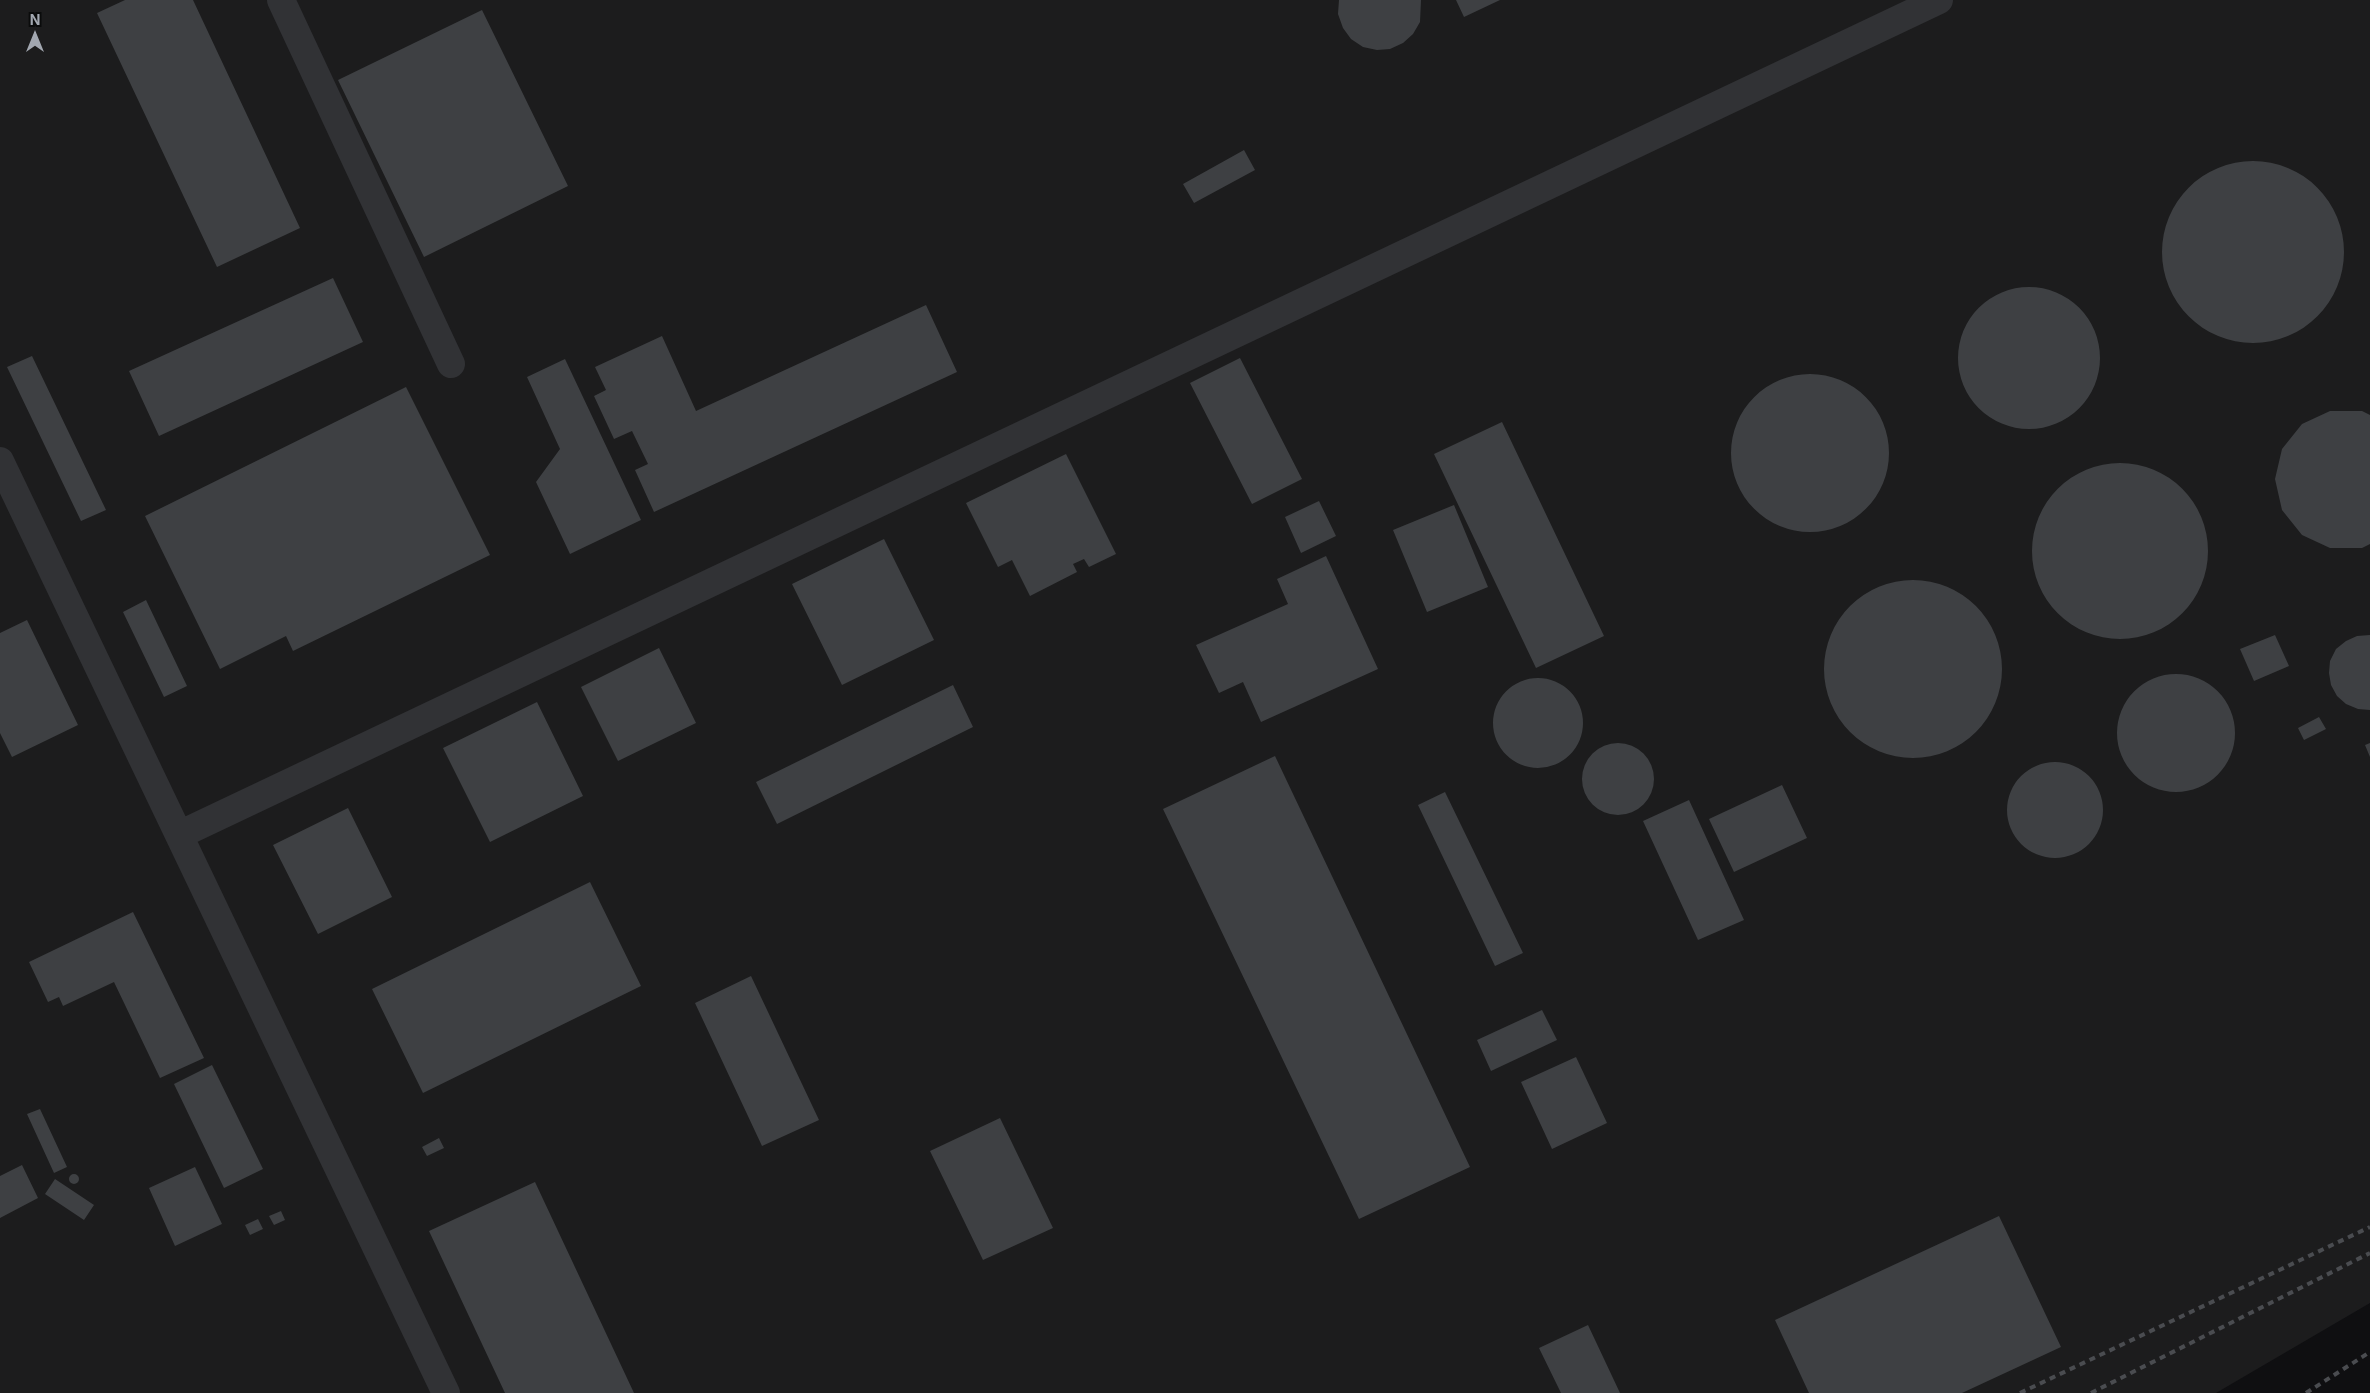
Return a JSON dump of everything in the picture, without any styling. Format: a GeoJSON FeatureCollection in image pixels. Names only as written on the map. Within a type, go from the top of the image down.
{"type":"FeatureCollection","features":[{"type":"Feature","properties":{"kind":"street"},"geometry":{"type":"LineString","coordinates":[[281,0],[451,364]]}},
{"type":"Feature","properties":{"kind":"street"},"geometry":{"type":"LineString","coordinates":[[179,835],[1939,0]]}},
{"type":"Feature","properties":{"kind":"street"},"geometry":{"type":"LineString","coordinates":[[0,461],[446,1393]]}},
{"type":"Feature","properties":{"kind":"shaded area"},"geometry":{"type":"Polygon","coordinates":[[[0,0],[2370,0],[2370,1303],[2216,1393],[0,1393],[0,0]]]}},
{"type":"Feature","properties":{"kind":"building"},"geometry":{"type":"Polygon","coordinates":[[[125,0],[193,0],[300,228],[217,267],[97,13],[125,0]]]}},
{"type":"Feature","properties":{"kind":"building"},"geometry":{"type":"Polygon","coordinates":[[[1339,0],[1421,0],[1420,22],[1413,34],[1403,43],[1390,49],[1377,50],[1363,47],[1351,39],[1343,28],[1338,14],[1339,0]]]}},
{"type":"Feature","properties":{"kind":"building"},"geometry":{"type":"Polygon","coordinates":[[[1456,0],[1500,0],[1464,17],[1456,0]]]}},
{"type":"Feature","properties":{"kind":"building"},"geometry":{"type":"Polygon","coordinates":[[[482,10],[568,186],[424,257],[338,80],[482,10]]]}},
{"type":"Feature","properties":{"kind":"building"},"geometry":{"type":"Polygon","coordinates":[[[1244,150],[1255,170],[1194,203],[1183,184],[1244,150]]]}},
{"type":"Feature","properties":{"kind":"building"},"geometry":{"type":"Polygon","coordinates":[[[2262,161],[2271,162],[2296,171],[2318,187],[2334,209],[2343,234],[2343,270],[2334,295],[2318,317],[2296,333],[2280,339],[2262,343],[2244,343],[2235,342],[2210,333],[2195,323],[2182,310],[2172,295],[2163,270],[2162,243],[2163,234],[2172,209],[2182,194],[2195,181],[2210,171],[2235,162],[2262,161]]]}},
{"type":"Feature","properties":{"kind":"building"},"geometry":{"type":"Polygon","coordinates":[[[333,278],[363,342],[159,436],[129,371],[333,278]]]}},
{"type":"Feature","properties":{"kind":"building"},"geometry":{"type":"Polygon","coordinates":[[[2029,287],[2056,293],[2068,299],[2079,308],[2088,319],[2094,331],[2100,358],[2094,385],[2088,397],[2079,408],[2068,417],[2056,423],[2029,429],[2002,423],[1990,417],[1979,408],[1970,397],[1964,385],[1958,358],[1964,331],[1970,319],[1979,308],[1990,299],[2002,293],[2029,287]]]}},
{"type":"Feature","properties":{"kind":"building"},"geometry":{"type":"Polygon","coordinates":[[[926,305],[957,372],[654,512],[635,470],[648,464],[632,431],[614,439],[594,396],[606,390],[595,367],[662,336],[696,411],[926,305]]]}},
{"type":"Feature","properties":{"kind":"building"},"geometry":{"type":"Polygon","coordinates":[[[32,356],[106,510],[81,521],[7,367],[32,356]]]}},
{"type":"Feature","properties":{"kind":"building"},"geometry":{"type":"Polygon","coordinates":[[[1240,358],[1302,479],[1252,504],[1190,383],[1240,358]]]}},
{"type":"Feature","properties":{"kind":"building"},"geometry":{"type":"Polygon","coordinates":[[[565,359],[641,520],[570,554],[536,482],[560,449],[527,377],[565,359]]]}},
{"type":"Feature","properties":{"kind":"building"},"geometry":{"type":"Polygon","coordinates":[[[1810,374],[1840,380],[1866,397],[1883,423],[1889,453],[1883,483],[1866,509],[1840,526],[1810,532],[1780,526],[1754,509],[1737,483],[1731,453],[1737,423],[1754,397],[1780,380],[1810,374]]]}},
{"type":"Feature","properties":{"kind":"building"},"geometry":{"type":"Polygon","coordinates":[[[406,387],[490,555],[293,651],[286,636],[220,669],[145,516],[406,387]]]}},
{"type":"Feature","properties":{"kind":"building"},"geometry":{"type":"Polygon","coordinates":[[[2330,411],[2362,411],[2370,415],[2370,544],[2362,548],[2330,548],[2302,535],[2282,510],[2275,479],[2282,449],[2302,424],[2330,411]]]}},
{"type":"Feature","properties":{"kind":"building"},"geometry":{"type":"Polygon","coordinates":[[[1502,422],[1604,636],[1536,668],[1434,454],[1502,422]]]}},
{"type":"Feature","properties":{"kind":"building"},"geometry":{"type":"Polygon","coordinates":[[[1066,454],[1116,554],[1089,567],[1084,559],[1073,564],[1077,572],[1030,596],[1012,560],[998,567],[966,503],[1066,454]]]}},
{"type":"Feature","properties":{"kind":"building"},"geometry":{"type":"Polygon","coordinates":[[[2111,463],[2129,463],[2161,473],[2176,483],[2188,495],[2198,510],[2204,525],[2208,551],[2204,577],[2198,592],[2188,607],[2176,619],[2161,629],[2146,635],[2129,639],[2111,639],[2079,629],[2064,619],[2052,607],[2042,592],[2036,577],[2032,560],[2032,542],[2042,510],[2052,495],[2064,483],[2079,473],[2094,467],[2111,463]]]}},
{"type":"Feature","properties":{"kind":"building"},"geometry":{"type":"Polygon","coordinates":[[[1319,501],[1336,536],[1301,553],[1285,517],[1319,501]]]}},
{"type":"Feature","properties":{"kind":"building"},"geometry":{"type":"Polygon","coordinates":[[[1454,505],[1488,587],[1427,612],[1393,530],[1454,505]]]}},
{"type":"Feature","properties":{"kind":"building"},"geometry":{"type":"Polygon","coordinates":[[[884,539],[934,640],[842,685],[792,584],[884,539]]]}},
{"type":"Feature","properties":{"kind":"building"},"geometry":{"type":"Polygon","coordinates":[[[1326,556],[1378,669],[1261,722],[1243,682],[1219,693],[1196,645],[1288,604],[1277,579],[1326,556]]]}},
{"type":"Feature","properties":{"kind":"building"},"geometry":{"type":"Polygon","coordinates":[[[1904,580],[1922,580],[1939,583],[1955,590],[1970,600],[1982,612],[1992,627],[1999,643],[2002,669],[2001,686],[1996,703],[1982,726],[1970,738],[1955,748],[1939,755],[1922,758],[1904,758],[1887,755],[1871,748],[1856,738],[1844,726],[1834,711],[1827,695],[1824,678],[1824,660],[1827,643],[1834,627],[1844,612],[1856,600],[1871,590],[1887,583],[1904,580]]]}},
{"type":"Feature","properties":{"kind":"building"},"geometry":{"type":"Polygon","coordinates":[[[146,600],[187,686],[164,697],[123,612],[146,600]]]}},
{"type":"Feature","properties":{"kind":"building"},"geometry":{"type":"Polygon","coordinates":[[[27,620],[78,725],[12,757],[0,733],[0,633],[27,620]]]}},
{"type":"Feature","properties":{"kind":"building"},"geometry":{"type":"Polygon","coordinates":[[[2275,635],[2289,666],[2254,681],[2240,649],[2275,635]]]}},
{"type":"Feature","properties":{"kind":"building"},"geometry":{"type":"Polygon","coordinates":[[[2370,635],[2370,710],[2358,709],[2346,704],[2337,696],[2331,685],[2329,673],[2330,661],[2336,649],[2346,641],[2357,636],[2370,635]]]}},
{"type":"Feature","properties":{"kind":"building"},"geometry":{"type":"Polygon","coordinates":[[[659,648],[696,723],[618,761],[581,687],[659,648]]]}},
{"type":"Feature","properties":{"kind":"building"},"geometry":{"type":"Polygon","coordinates":[[[2176,674],[2199,678],[2218,691],[2231,710],[2235,733],[2231,756],[2218,775],[2199,788],[2176,792],[2153,788],[2134,775],[2121,756],[2117,733],[2121,710],[2134,691],[2153,678],[2176,674]]]}},
{"type":"Feature","properties":{"kind":"building"},"geometry":{"type":"Polygon","coordinates":[[[1529,678],[1547,678],[1563,685],[1576,698],[1583,714],[1583,732],[1576,748],[1563,761],[1547,768],[1529,768],[1513,761],[1500,748],[1493,732],[1493,714],[1500,698],[1513,685],[1529,678]]]}},
{"type":"Feature","properties":{"kind":"building"},"geometry":{"type":"Polygon","coordinates":[[[953,685],[973,727],[777,824],[756,782],[953,685]]]}},
{"type":"Feature","properties":{"kind":"building"},"geometry":{"type":"Polygon","coordinates":[[[537,702],[583,796],[490,842],[443,748],[537,702]]]}},
{"type":"Feature","properties":{"kind":"building"},"geometry":{"type":"Polygon","coordinates":[[[2319,717],[2326,729],[2304,740],[2298,728],[2319,717]]]}},
{"type":"Feature","properties":{"kind":"building"},"geometry":{"type":"Polygon","coordinates":[[[1618,743],[1638,749],[1648,759],[1654,779],[1648,799],[1638,809],[1618,815],[1598,809],[1588,799],[1582,779],[1588,759],[1598,749],[1618,743]]]}},
{"type":"Feature","properties":{"kind":"building"},"geometry":{"type":"Polygon","coordinates":[[[2370,743],[2370,757],[2365,745],[2370,743]]]}},
{"type":"Feature","properties":{"kind":"building"},"geometry":{"type":"Polygon","coordinates":[[[1275,756],[1470,1167],[1359,1219],[1163,809],[1275,756]]]}},
{"type":"Feature","properties":{"kind":"building"},"geometry":{"type":"Polygon","coordinates":[[[2055,762],[2073,765],[2089,776],[2100,792],[2103,810],[2100,828],[2089,844],[2073,855],[2055,858],[2037,855],[2021,844],[2010,828],[2007,810],[2010,792],[2021,776],[2037,765],[2055,762]]]}},
{"type":"Feature","properties":{"kind":"building"},"geometry":{"type":"Polygon","coordinates":[[[1782,785],[1807,838],[1734,872],[1709,819],[1782,785]]]}},
{"type":"Feature","properties":{"kind":"building"},"geometry":{"type":"Polygon","coordinates":[[[1445,792],[1523,953],[1495,966],[1418,805],[1445,792]]]}},
{"type":"Feature","properties":{"kind":"building"},"geometry":{"type":"Polygon","coordinates":[[[1689,800],[1744,920],[1698,940],[1643,821],[1689,800]]]}},
{"type":"Feature","properties":{"kind":"building"},"geometry":{"type":"Polygon","coordinates":[[[348,808],[392,897],[318,934],[273,845],[348,808]]]}},
{"type":"Feature","properties":{"kind":"building"},"geometry":{"type":"Polygon","coordinates":[[[590,882],[641,986],[423,1093],[372,989],[590,882]]]}},
{"type":"Feature","properties":{"kind":"building"},"geometry":{"type":"Polygon","coordinates":[[[133,912],[204,1058],[160,1078],[114,982],[63,1006],[59,997],[48,1002],[29,962],[133,912]]]}},
{"type":"Feature","properties":{"kind":"building"},"geometry":{"type":"Polygon","coordinates":[[[751,976],[819,1120],[762,1146],[695,1003],[751,976]]]}},
{"type":"Feature","properties":{"kind":"building"},"geometry":{"type":"Polygon","coordinates":[[[1542,1010],[1557,1040],[1491,1071],[1477,1040],[1542,1010]]]}},
{"type":"Feature","properties":{"kind":"building"},"geometry":{"type":"Polygon","coordinates":[[[1576,1057],[1607,1123],[1552,1149],[1521,1082],[1576,1057]]]}},
{"type":"Feature","properties":{"kind":"building"},"geometry":{"type":"Polygon","coordinates":[[[212,1065],[263,1169],[224,1188],[174,1084],[212,1065]]]}},
{"type":"Feature","properties":{"kind":"building"},"geometry":{"type":"Polygon","coordinates":[[[40,1109],[67,1167],[54,1173],[27,1114],[40,1109]]]}},
{"type":"Feature","properties":{"kind":"building"},"geometry":{"type":"Polygon","coordinates":[[[1000,1118],[1053,1228],[983,1260],[930,1151],[1000,1118]]]}},
{"type":"Feature","properties":{"kind":"building"},"geometry":{"type":"Polygon","coordinates":[[[439,1138],[444,1148],[427,1156],[422,1147],[439,1138]]]}},
{"type":"Feature","properties":{"kind":"building"},"geometry":{"type":"Polygon","coordinates":[[[22,1165],[38,1198],[0,1218],[0,1176],[22,1165]]]}},
{"type":"Feature","properties":{"kind":"building"},"geometry":{"type":"Polygon","coordinates":[[[195,1167],[222,1224],[175,1246],[149,1188],[195,1167]]]}},
{"type":"Feature","properties":{"kind":"building"},"geometry":{"type":"Polygon","coordinates":[[[72,1174],[76,1174],[79,1179],[78,1183],[72,1184],[69,1181],[69,1177],[72,1174]]]}},
{"type":"Feature","properties":{"kind":"building"},"geometry":{"type":"Polygon","coordinates":[[[55,1179],[94,1205],[84,1220],[45,1194],[55,1179]]]}},
{"type":"Feature","properties":{"kind":"building"},"geometry":{"type":"Polygon","coordinates":[[[535,1182],[634,1393],[505,1393],[429,1231],[535,1182]]]}},
{"type":"Feature","properties":{"kind":"building"},"geometry":{"type":"Polygon","coordinates":[[[281,1211],[285,1220],[274,1225],[269,1216],[281,1211]]]}},
{"type":"Feature","properties":{"kind":"building"},"geometry":{"type":"Polygon","coordinates":[[[1999,1216],[2061,1347],[1962,1393],[1809,1393],[1775,1320],[1999,1216]]]}},
{"type":"Feature","properties":{"kind":"building"},"geometry":{"type":"Polygon","coordinates":[[[258,1219],[263,1229],[250,1235],[245,1225],[258,1219]]]}},
{"type":"Feature","properties":{"kind":"building"},"geometry":{"type":"Polygon","coordinates":[[[1588,1325],[1620,1393],[1561,1393],[1539,1348],[1588,1325]]]}},
{"type":"Feature","properties":{"kind":"railway"},"geometry":{"type":"LineString","coordinates":[[2020,1393],[2370,1227]]}},
{"type":"Feature","properties":{"kind":"railway"},"geometry":{"type":"LineString","coordinates":[[2091,1393],[2370,1253]]}},
{"type":"Feature","properties":{"kind":"railway"},"geometry":{"type":"LineString","coordinates":[[2306,1393],[2370,1352]]}}]}
